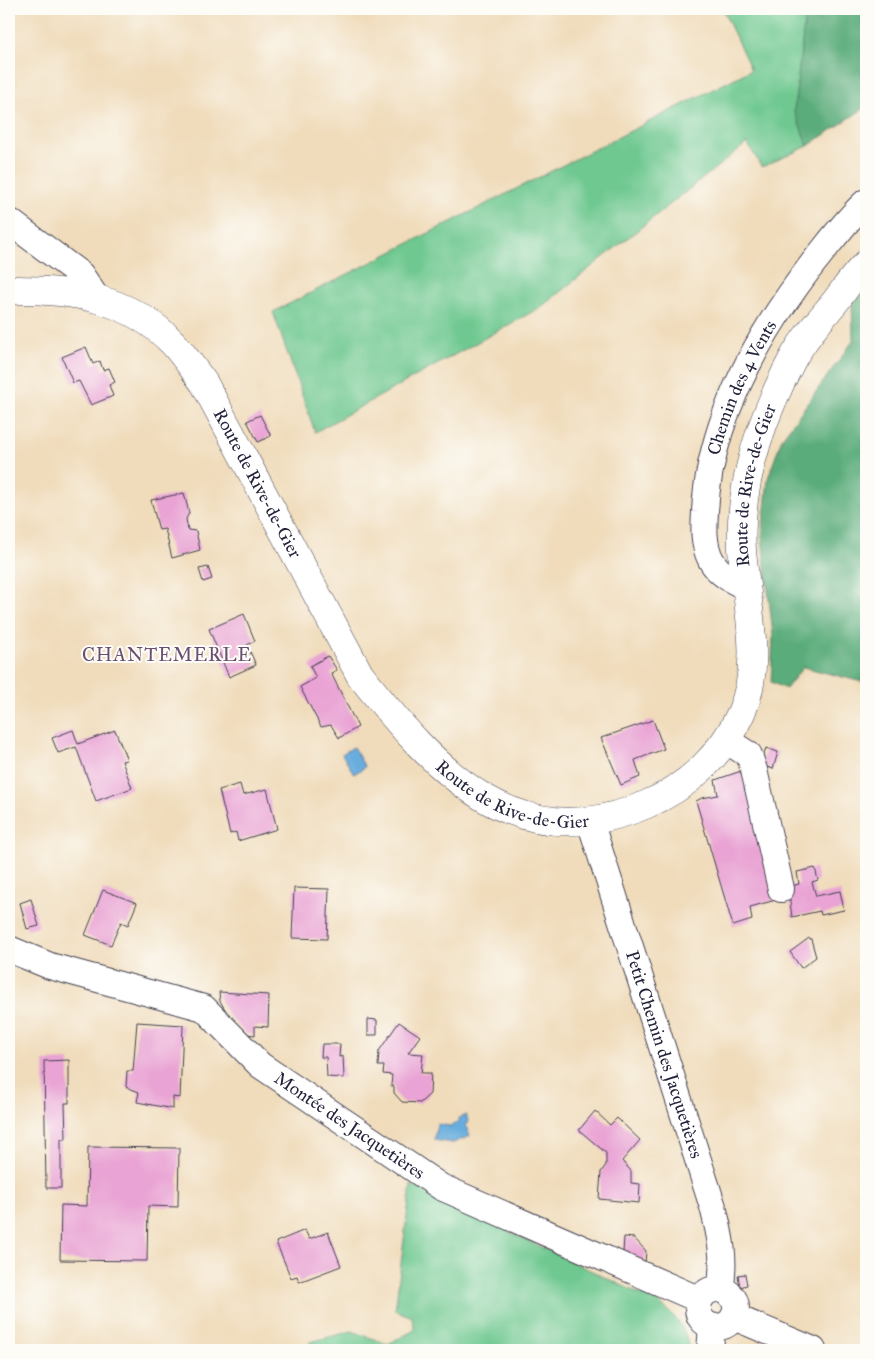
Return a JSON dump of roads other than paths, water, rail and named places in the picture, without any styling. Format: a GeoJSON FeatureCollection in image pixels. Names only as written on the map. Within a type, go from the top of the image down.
{"type":"FeatureCollection","features":[{"type":"Feature","properties":{"kind":"main road","name":"Route de Rive-de-Gier"},"geometry":{"type":"LineString","coordinates":[[9,290],[46,289],[120,305],[147,320],[173,343],[204,383],[360,675],[393,716],[434,761],[480,797],[516,813],[564,823],[590,821],[623,814],[661,798],[700,773],[726,740],[741,712],[749,682],[753,642],[742,548],[743,505],[749,468],[766,418],[793,359],[819,322],[866,264]]}},
{"type":"Feature","properties":{"kind":"street","name":"Chemin des 4 Vents"},"geometry":{"type":"LineString","coordinates":[[746,588],[723,576],[710,559],[704,536],[706,494],[712,454],[730,404],[757,347],[781,306],[848,219],[866,202]]}},
{"type":"Feature","properties":{"kind":"street"},"geometry":{"type":"LineString","coordinates":[[9,222],[81,275],[97,299]]}},
{"type":"Feature","properties":{"kind":"street"},"geometry":{"type":"LineString","coordinates":[[726,740],[749,755],[780,889]]}},
{"type":"Feature","properties":{"kind":"street","name":"Petit Chemin des Jacquetières"},"geometry":{"type":"LineString","coordinates":[[590,821],[713,1207],[722,1250],[723,1270],[710,1294]]}},
{"type":"Feature","properties":{"kind":"street","name":"Montée des Jacquetières"},"geometry":{"type":"LineString","coordinates":[[9,950],[50,966],[204,1008],[260,1065],[441,1187],[710,1294]]}},
{"type":"Feature","properties":{"kind":"street"},"geometry":{"type":"LineString","coordinates":[[719,1331],[736,1308],[734,1300],[728,1293],[710,1294],[698,1313],[706,1324],[719,1331],[813,1350]]}},
{"type":"Feature","properties":{"kind":"water"},"geometry":{"type":"Polygon","coordinates":[[[353,747],[365,767],[354,774],[342,754],[353,747]]]}},
{"type":"Feature","properties":{"kind":"water"},"geometry":{"type":"Polygon","coordinates":[[[466,1115],[469,1123],[465,1124],[470,1136],[453,1143],[434,1140],[437,1124],[450,1126],[459,1122],[458,1118],[466,1115]]]}},
{"type":"Feature","properties":{"kind":"district","name":"CHANTEMERLE"},"geometry":{"type":"Point","coordinates":[167,654]}}]}
